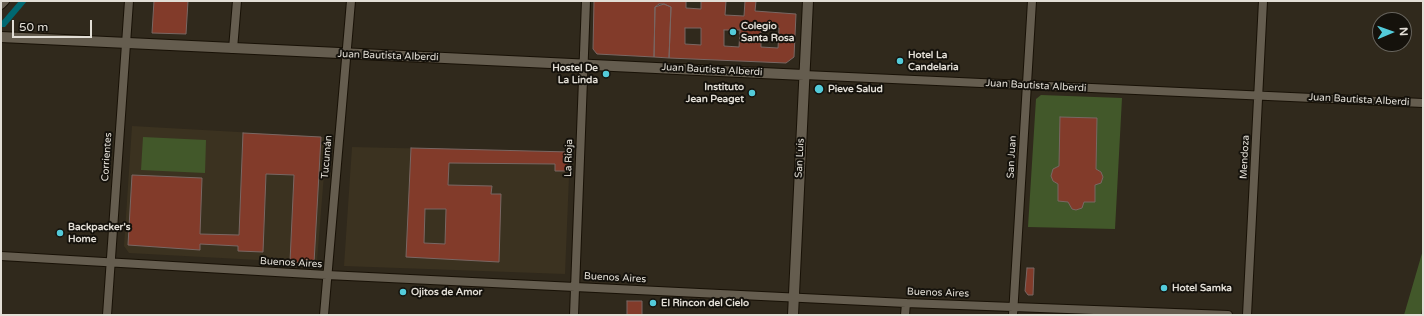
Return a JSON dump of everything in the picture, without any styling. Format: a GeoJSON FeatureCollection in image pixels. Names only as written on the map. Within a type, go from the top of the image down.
{"type":"FeatureCollection","features":[{"type":"Feature","properties":{"kind":"street"},"geometry":{"type":"LineString","coordinates":[[1,5],[5,1]]}},
{"type":"Feature","properties":{"kind":"street","name":"Corrientes"},"geometry":{"type":"LineString","coordinates":[[107,315],[129,1]]}},
{"type":"Feature","properties":{"kind":"street"},"geometry":{"type":"LineString","coordinates":[[234,49],[237,1]]}},
{"type":"Feature","properties":{"kind":"street","name":"Tucumán"},"geometry":{"type":"LineString","coordinates":[[324,315],[351,1]]}},
{"type":"Feature","properties":{"kind":"street","name":"La Rioja"},"geometry":{"type":"LineString","coordinates":[[574,315],[586,1]]}},
{"type":"Feature","properties":{"kind":"street","name":"San Luis"},"geometry":{"type":"LineString","coordinates":[[792,315],[808,1]]}},
{"type":"Feature","properties":{"kind":"street","name":"San Juan"},"geometry":{"type":"LineString","coordinates":[[1012,315],[1032,1]]}},
{"type":"Feature","properties":{"kind":"street","name":"Mendoza"},"geometry":{"type":"LineString","coordinates":[[1247,315],[1263,1]]}},
{"type":"Feature","properties":{"kind":"street","name":"Juan Bautista Alberdi"},"geometry":{"type":"LineString","coordinates":[[1,37],[1026,86],[1423,103]]}},
{"type":"Feature","properties":{"kind":"street","name":"Buenos Aires"},"geometry":{"type":"LineString","coordinates":[[1,256],[328,275],[793,296],[906,303],[1228,315]]}},
{"type":"Feature","properties":{"kind":"street"},"geometry":{"type":"LineString","coordinates":[[905,315],[906,303]]}},
{"type":"Feature","properties":{"kind":"shaded area"},"geometry":{"type":"Polygon","coordinates":[[[132,126],[327,137],[317,261],[314,263],[129,253],[124,246],[132,126]]]}},
{"type":"Feature","properties":{"kind":"shaded area"},"geometry":{"type":"Polygon","coordinates":[[[352,147],[570,152],[565,274],[344,266],[352,147]]]}},
{"type":"Feature","properties":{"kind":"green space"},"geometry":{"type":"Polygon","coordinates":[[[1041,95],[1122,98],[1115,229],[1028,227],[1036,99],[1041,95]]]}},
{"type":"Feature","properties":{"kind":"green space"},"geometry":{"type":"Polygon","coordinates":[[[143,137],[206,140],[205,173],[141,170],[143,137]]]}},
{"type":"Feature","properties":{"kind":"green space"},"geometry":{"type":"Polygon","coordinates":[[[1423,250],[1423,303],[1421,315],[1404,315],[1423,250]]]}},
{"type":"Feature","properties":{"kind":"water"},"geometry":{"type":"Polygon","coordinates":[[[19,1],[27,1],[5,27],[1,27],[1,22],[19,1]]]}},
{"type":"Feature","properties":{"kind":"building"},"geometry":{"type":"Polygon","coordinates":[[[154,1],[188,1],[186,34],[152,33],[154,1]]]}},
{"type":"Feature","properties":{"kind":"building","name":"Colegio Santa Rosa"},"geometry":{"type":"Polygon","coordinates":[[[594,1],[686,1],[686,8],[701,9],[701,1],[726,1],[725,15],[744,16],[745,1],[756,1],[755,11],[796,14],[794,57],[786,63],[669,58],[671,7],[664,4],[655,7],[654,57],[597,54],[593,49],[594,1]],[[761,27],[761,47],[778,48],[779,28],[761,27]],[[685,28],[685,44],[701,45],[701,28],[685,28]],[[724,30],[724,46],[739,47],[740,30],[724,30]]]}},
{"type":"Feature","properties":{"kind":"building"},"geometry":{"type":"Polygon","coordinates":[[[659,4],[664,4],[671,7],[669,58],[654,57],[655,7],[659,4]]]}},
{"type":"Feature","properties":{"kind":"building"},"geometry":{"type":"Polygon","coordinates":[[[1060,117],[1097,118],[1096,169],[1101,172],[1103,177],[1101,183],[1095,185],[1095,202],[1084,202],[1082,208],[1076,210],[1072,209],[1068,202],[1058,201],[1058,184],[1053,181],[1051,176],[1053,169],[1059,166],[1060,117]]]}},
{"type":"Feature","properties":{"kind":"building"},"geometry":{"type":"Polygon","coordinates":[[[243,133],[321,137],[314,263],[290,262],[294,175],[266,174],[263,252],[238,251],[238,246],[200,244],[200,250],[128,245],[132,175],[202,178],[200,234],[239,235],[243,133]]]}},
{"type":"Feature","properties":{"kind":"building"},"geometry":{"type":"Polygon","coordinates":[[[411,148],[570,152],[569,171],[555,171],[555,164],[449,163],[448,185],[492,186],[491,194],[501,194],[499,262],[406,257],[411,148]],[[425,209],[424,243],[445,244],[446,209],[425,209]]]}},
{"type":"Feature","properties":{"kind":"building"},"geometry":{"type":"Polygon","coordinates":[[[1027,268],[1034,268],[1033,295],[1028,295],[1025,291],[1027,268]]]}},
{"type":"Feature","properties":{"kind":"building"},"geometry":{"type":"Polygon","coordinates":[[[627,301],[642,301],[642,315],[627,315],[627,301]]]}},
{"type":"Feature","properties":{"kind":"place","name":"Colegio Santa Rosa"},"geometry":{"type":"Point","coordinates":[733,32]}},
{"type":"Feature","properties":{"kind":"place","name":"Hotel La Candelaria"},"geometry":{"type":"Point","coordinates":[900,61]}},
{"type":"Feature","properties":{"kind":"place","name":"Hostel De La Linda"},"geometry":{"type":"Point","coordinates":[606,74]}},
{"type":"Feature","properties":{"kind":"place","name":"Pieve Salud"},"geometry":{"type":"Point","coordinates":[819,89]}},
{"type":"Feature","properties":{"kind":"place","name":"Instituto Jean Peaget"},"geometry":{"type":"Point","coordinates":[752,93]}},
{"type":"Feature","properties":{"kind":"place","name":"Backpacker's Home"},"geometry":{"type":"Point","coordinates":[60,233]}},
{"type":"Feature","properties":{"kind":"place","name":"Hotel Samka"},"geometry":{"type":"Point","coordinates":[1164,288]}},
{"type":"Feature","properties":{"kind":"place","name":"Ojitos de Amor"},"geometry":{"type":"Point","coordinates":[403,292]}},
{"type":"Feature","properties":{"kind":"place","name":"El Rincon del Cielo"},"geometry":{"type":"Point","coordinates":[653,303]}}]}
